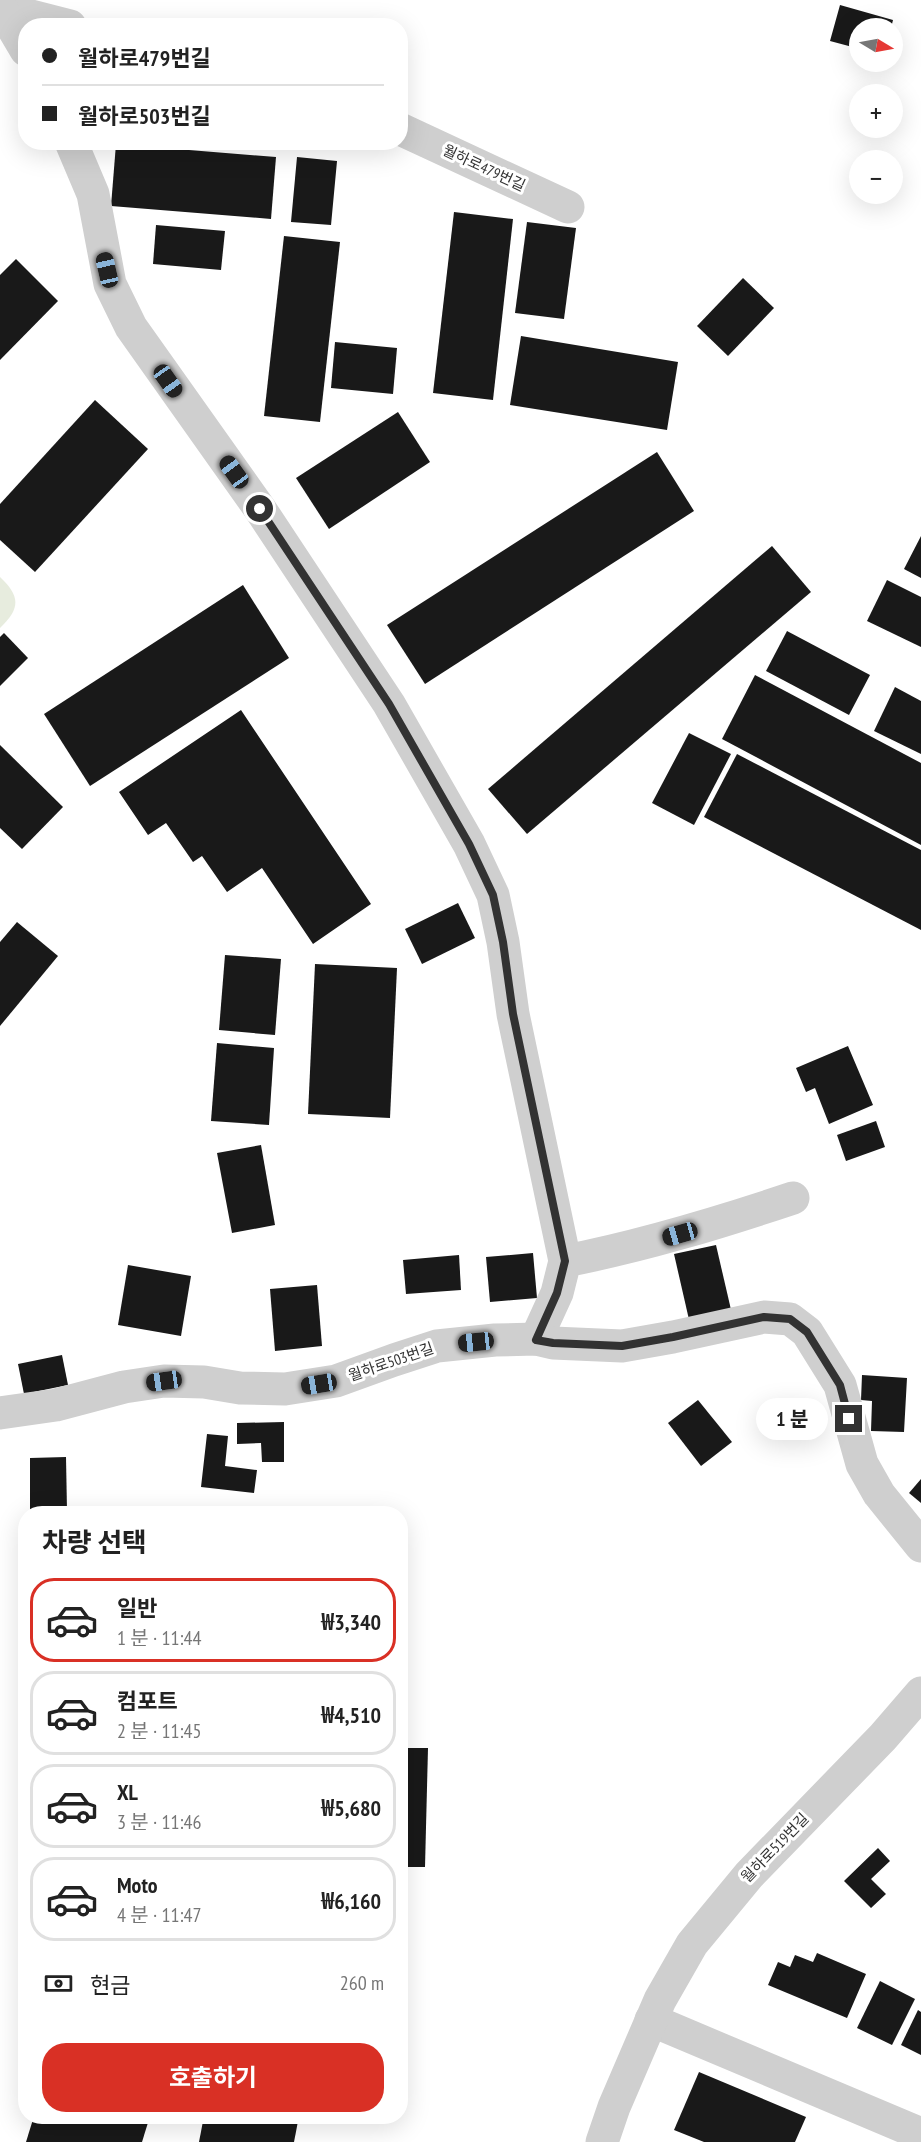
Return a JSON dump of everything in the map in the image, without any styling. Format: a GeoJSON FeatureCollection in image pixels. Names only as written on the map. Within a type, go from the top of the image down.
{"type":"FeatureCollection","features":[{"type":"Feature","properties":{"kind":"lane"},"geometry":{"type":"LineString","coordinates":[[0,8],[39,18]]}},
{"type":"Feature","properties":{"kind":"lane"},"geometry":{"type":"LineString","coordinates":[[0,8],[18,37]]}},
{"type":"Feature","properties":{"kind":"lane","name":"월하로479번길"},"geometry":{"type":"LineString","coordinates":[[408,133],[568,207]]}},
{"type":"Feature","properties":{"kind":"lane"},"geometry":{"type":"LineString","coordinates":[[74,150],[93,194],[110,284],[131,327],[260,509],[389,704],[469,844],[493,895],[503,942],[513,1014],[565,1261],[557,1293],[536,1340]]}},
{"type":"Feature","properties":{"kind":"lane"},"geometry":{"type":"LineString","coordinates":[[565,1261],[658,1240],[793,1198]]}},
{"type":"Feature","properties":{"kind":"lane","name":"월하로503번길"},"geometry":{"type":"LineString","coordinates":[[0,1413],[56,1405],[124,1387],[164,1381],[204,1382],[240,1388],[285,1389],[336,1381],[437,1346],[495,1340],[536,1340],[553,1343],[622,1346],[764,1317],[790,1319],[807,1332],[840,1385],[862,1464],[879,1494],[921,1546]]}},
{"type":"Feature","properties":{"kind":"lane","name":"월하로519번길"},"geometry":{"type":"LineString","coordinates":[[602,2142],[614,2107],[660,2000],[692,1944],[749,1875],[883,1737],[921,1693]]}},
{"type":"Feature","properties":{"kind":"lane"},"geometry":{"type":"LineString","coordinates":[[651,2020],[921,2134]]}},
{"type":"Feature","properties":{"kind":"shaded area"},"geometry":{"type":"Polygon","coordinates":[[[0,577],[14,596],[15,608],[0,628],[0,577]]]}},
{"type":"Feature","properties":{"kind":"building"},"geometry":{"type":"Polygon","coordinates":[[[840,5],[886,18],[849,18],[849,46],[830,41],[840,5]]]}},
{"type":"Feature","properties":{"kind":"building"},"geometry":{"type":"Polygon","coordinates":[[[116,150],[190,150],[276,157],[271,219],[111,206],[116,150]]]}},
{"type":"Feature","properties":{"kind":"building"},"geometry":{"type":"Polygon","coordinates":[[[297,157],[337,161],[331,225],[291,222],[297,157]]]}},
{"type":"Feature","properties":{"kind":"building"},"geometry":{"type":"Polygon","coordinates":[[[454,212],[513,219],[493,400],[433,393],[454,212]]]}},
{"type":"Feature","properties":{"kind":"building"},"geometry":{"type":"Polygon","coordinates":[[[527,222],[576,228],[564,319],[515,313],[527,222]]]}},
{"type":"Feature","properties":{"kind":"building"},"geometry":{"type":"Polygon","coordinates":[[[156,225],[225,231],[221,270],[153,264],[156,225]]]}},
{"type":"Feature","properties":{"kind":"building"},"geometry":{"type":"Polygon","coordinates":[[[284,236],[340,242],[320,422],[264,416],[284,236]]]}},
{"type":"Feature","properties":{"kind":"building"},"geometry":{"type":"Polygon","coordinates":[[[16,259],[58,301],[0,360],[0,275],[16,259]]]}},
{"type":"Feature","properties":{"kind":"building"},"geometry":{"type":"Polygon","coordinates":[[[743,278],[774,308],[728,356],[697,326],[743,278]]]}},
{"type":"Feature","properties":{"kind":"building"},"geometry":{"type":"Polygon","coordinates":[[[521,336],[678,362],[667,430],[510,405],[521,336]]]}},
{"type":"Feature","properties":{"kind":"building"},"geometry":{"type":"Polygon","coordinates":[[[335,342],[397,348],[393,394],[331,388],[335,342]]]}},
{"type":"Feature","properties":{"kind":"building"},"geometry":{"type":"Polygon","coordinates":[[[95,400],[148,449],[35,572],[0,540],[0,504],[95,400]]]}},
{"type":"Feature","properties":{"kind":"building"},"geometry":{"type":"Polygon","coordinates":[[[398,412],[430,462],[329,529],[296,478],[398,412]]]}},
{"type":"Feature","properties":{"kind":"building"},"geometry":{"type":"Polygon","coordinates":[[[657,452],[694,511],[425,684],[387,625],[657,452]]]}},
{"type":"Feature","properties":{"kind":"building"},"geometry":{"type":"Polygon","coordinates":[[[921,536],[921,578],[904,569],[921,536]]]}},
{"type":"Feature","properties":{"kind":"building"},"geometry":{"type":"Polygon","coordinates":[[[772,546],[811,592],[527,834],[488,789],[772,546]]]}},
{"type":"Feature","properties":{"kind":"building"},"geometry":{"type":"Polygon","coordinates":[[[887,580],[921,597],[921,647],[867,621],[887,580]]]}},
{"type":"Feature","properties":{"kind":"building"},"geometry":{"type":"Polygon","coordinates":[[[243,585],[289,658],[90,786],[44,714],[243,585]]]}},
{"type":"Feature","properties":{"kind":"building"},"geometry":{"type":"Polygon","coordinates":[[[787,631],[870,675],[849,715],[766,671],[787,631]]]}},
{"type":"Feature","properties":{"kind":"building"},"geometry":{"type":"Polygon","coordinates":[[[4,633],[28,658],[0,686],[0,637],[4,633]]]}},
{"type":"Feature","properties":{"kind":"building"},"geometry":{"type":"Polygon","coordinates":[[[755,675],[921,763],[921,845],[722,739],[755,675]]]}},
{"type":"Feature","properties":{"kind":"building"},"geometry":{"type":"Polygon","coordinates":[[[895,687],[921,701],[921,754],[874,731],[895,687]]]}},
{"type":"Feature","properties":{"kind":"building"},"geometry":{"type":"Polygon","coordinates":[[[241,710],[371,904],[313,944],[262,868],[227,892],[202,856],[193,862],[166,823],[148,835],[119,792],[241,710]]]}},
{"type":"Feature","properties":{"kind":"building"},"geometry":{"type":"Polygon","coordinates":[[[689,733],[731,754],[694,825],[652,803],[689,733]]]}},
{"type":"Feature","properties":{"kind":"building"},"geometry":{"type":"Polygon","coordinates":[[[0,745],[63,807],[22,849],[0,828],[0,745]]]}},
{"type":"Feature","properties":{"kind":"building"},"geometry":{"type":"Polygon","coordinates":[[[737,754],[921,850],[921,930],[704,817],[737,754]]]}},
{"type":"Feature","properties":{"kind":"building"},"geometry":{"type":"Polygon","coordinates":[[[458,903],[475,938],[422,964],[405,929],[458,903]]]}},
{"type":"Feature","properties":{"kind":"building"},"geometry":{"type":"Polygon","coordinates":[[[17,922],[58,956],[0,1026],[0,942],[17,922]]]}},
{"type":"Feature","properties":{"kind":"building"},"geometry":{"type":"Polygon","coordinates":[[[225,955],[281,959],[275,1035],[219,1030],[225,955]]]}},
{"type":"Feature","properties":{"kind":"building"},"geometry":{"type":"Polygon","coordinates":[[[315,964],[397,968],[390,1118],[308,1114],[315,964]]]}},
{"type":"Feature","properties":{"kind":"building"},"geometry":{"type":"Polygon","coordinates":[[[217,1043],[274,1048],[269,1125],[211,1121],[217,1043]]]}},
{"type":"Feature","properties":{"kind":"building"},"geometry":{"type":"Polygon","coordinates":[[[848,1046],[873,1105],[829,1124],[815,1088],[806,1092],[796,1068],[848,1046]]]}},
{"type":"Feature","properties":{"kind":"building"},"geometry":{"type":"Polygon","coordinates":[[[876,1121],[885,1147],[846,1161],[837,1135],[876,1121]]]}},
{"type":"Feature","properties":{"kind":"building"},"geometry":{"type":"Polygon","coordinates":[[[261,1145],[275,1225],[232,1233],[217,1153],[261,1145]]]}},
{"type":"Feature","properties":{"kind":"building"},"geometry":{"type":"Polygon","coordinates":[[[716,1245],[732,1314],[690,1324],[674,1254],[716,1245]]]}},
{"type":"Feature","properties":{"kind":"building"},"geometry":{"type":"Polygon","coordinates":[[[533,1253],[537,1298],[490,1302],[486,1257],[533,1253]]]}},
{"type":"Feature","properties":{"kind":"building"},"geometry":{"type":"Polygon","coordinates":[[[459,1255],[461,1290],[406,1294],[403,1260],[459,1255]]]}},
{"type":"Feature","properties":{"kind":"building"},"geometry":{"type":"Polygon","coordinates":[[[128,1265],[191,1276],[181,1336],[118,1325],[128,1265]]]}},
{"type":"Feature","properties":{"kind":"building"},"geometry":{"type":"Polygon","coordinates":[[[317,1285],[322,1346],[275,1351],[270,1289],[317,1285]]]}},
{"type":"Feature","properties":{"kind":"building"},"geometry":{"type":"Polygon","coordinates":[[[62,1355],[68,1385],[24,1394],[18,1364],[62,1355]]]}},
{"type":"Feature","properties":{"kind":"building"},"geometry":{"type":"Polygon","coordinates":[[[862,1375],[907,1378],[904,1432],[871,1431],[872,1401],[861,1400],[862,1375]]]}},
{"type":"Feature","properties":{"kind":"building"},"geometry":{"type":"Polygon","coordinates":[[[698,1400],[732,1442],[701,1466],[668,1423],[698,1400]]]}},
{"type":"Feature","properties":{"kind":"building"},"geometry":{"type":"Polygon","coordinates":[[[284,1422],[284,1462],[262,1462],[261,1443],[237,1444],[237,1423],[284,1422]]]}},
{"type":"Feature","properties":{"kind":"building"},"geometry":{"type":"Polygon","coordinates":[[[207,1434],[228,1436],[225,1466],[257,1470],[254,1493],[201,1487],[207,1434]]]}},
{"type":"Feature","properties":{"kind":"building"},"geometry":{"type":"Polygon","coordinates":[[[66,1457],[67,1506],[30,1506],[30,1458],[66,1457]]]}},
{"type":"Feature","properties":{"kind":"building"},"geometry":{"type":"Polygon","coordinates":[[[921,1479],[921,1503],[909,1493],[921,1479]]]}},
{"type":"Feature","properties":{"kind":"building"},"geometry":{"type":"Polygon","coordinates":[[[408,1748],[428,1748],[425,1867],[408,1867],[408,1748]]]}},
{"type":"Feature","properties":{"kind":"building"},"geometry":{"type":"Polygon","coordinates":[[[878,1848],[890,1861],[871,1879],[886,1894],[871,1908],[844,1881],[878,1848]]]}},
{"type":"Feature","properties":{"kind":"building"},"geometry":{"type":"Polygon","coordinates":[[[817,1953],[866,1974],[847,2018],[768,1985],[778,1962],[790,1967],[795,1955],[813,1962],[817,1953]]]}},
{"type":"Feature","properties":{"kind":"building"},"geometry":{"type":"Polygon","coordinates":[[[880,1981],[915,1999],[892,2045],[857,2028],[880,1981]]]}},
{"type":"Feature","properties":{"kind":"building"},"geometry":{"type":"Polygon","coordinates":[[[918,2010],[921,2012],[921,2055],[901,2045],[918,2010]]]}},
{"type":"Feature","properties":{"kind":"building"},"geometry":{"type":"Polygon","coordinates":[[[699,2072],[806,2117],[795,2142],[704,2142],[674,2130],[699,2072]]]}},
{"type":"Feature","properties":{"kind":"building"},"geometry":{"type":"Polygon","coordinates":[[[32,2124],[148,2124],[142,2142],[26,2142],[32,2124]]]}},
{"type":"Feature","properties":{"kind":"building"},"geometry":{"type":"Polygon","coordinates":[[[202,2124],[297,2124],[294,2142],[199,2142],[202,2124]]]}},
{"type":"Feature","properties":{"kind":"route"},"geometry":{"type":"LineString","coordinates":[[260,509],[389,704],[469,844],[493,895],[503,942],[513,1014],[565,1261],[557,1293],[536,1340],[553,1343],[622,1346],[764,1317],[790,1319],[807,1332],[825,1359],[840,1385],[849,1419]]}}]}
